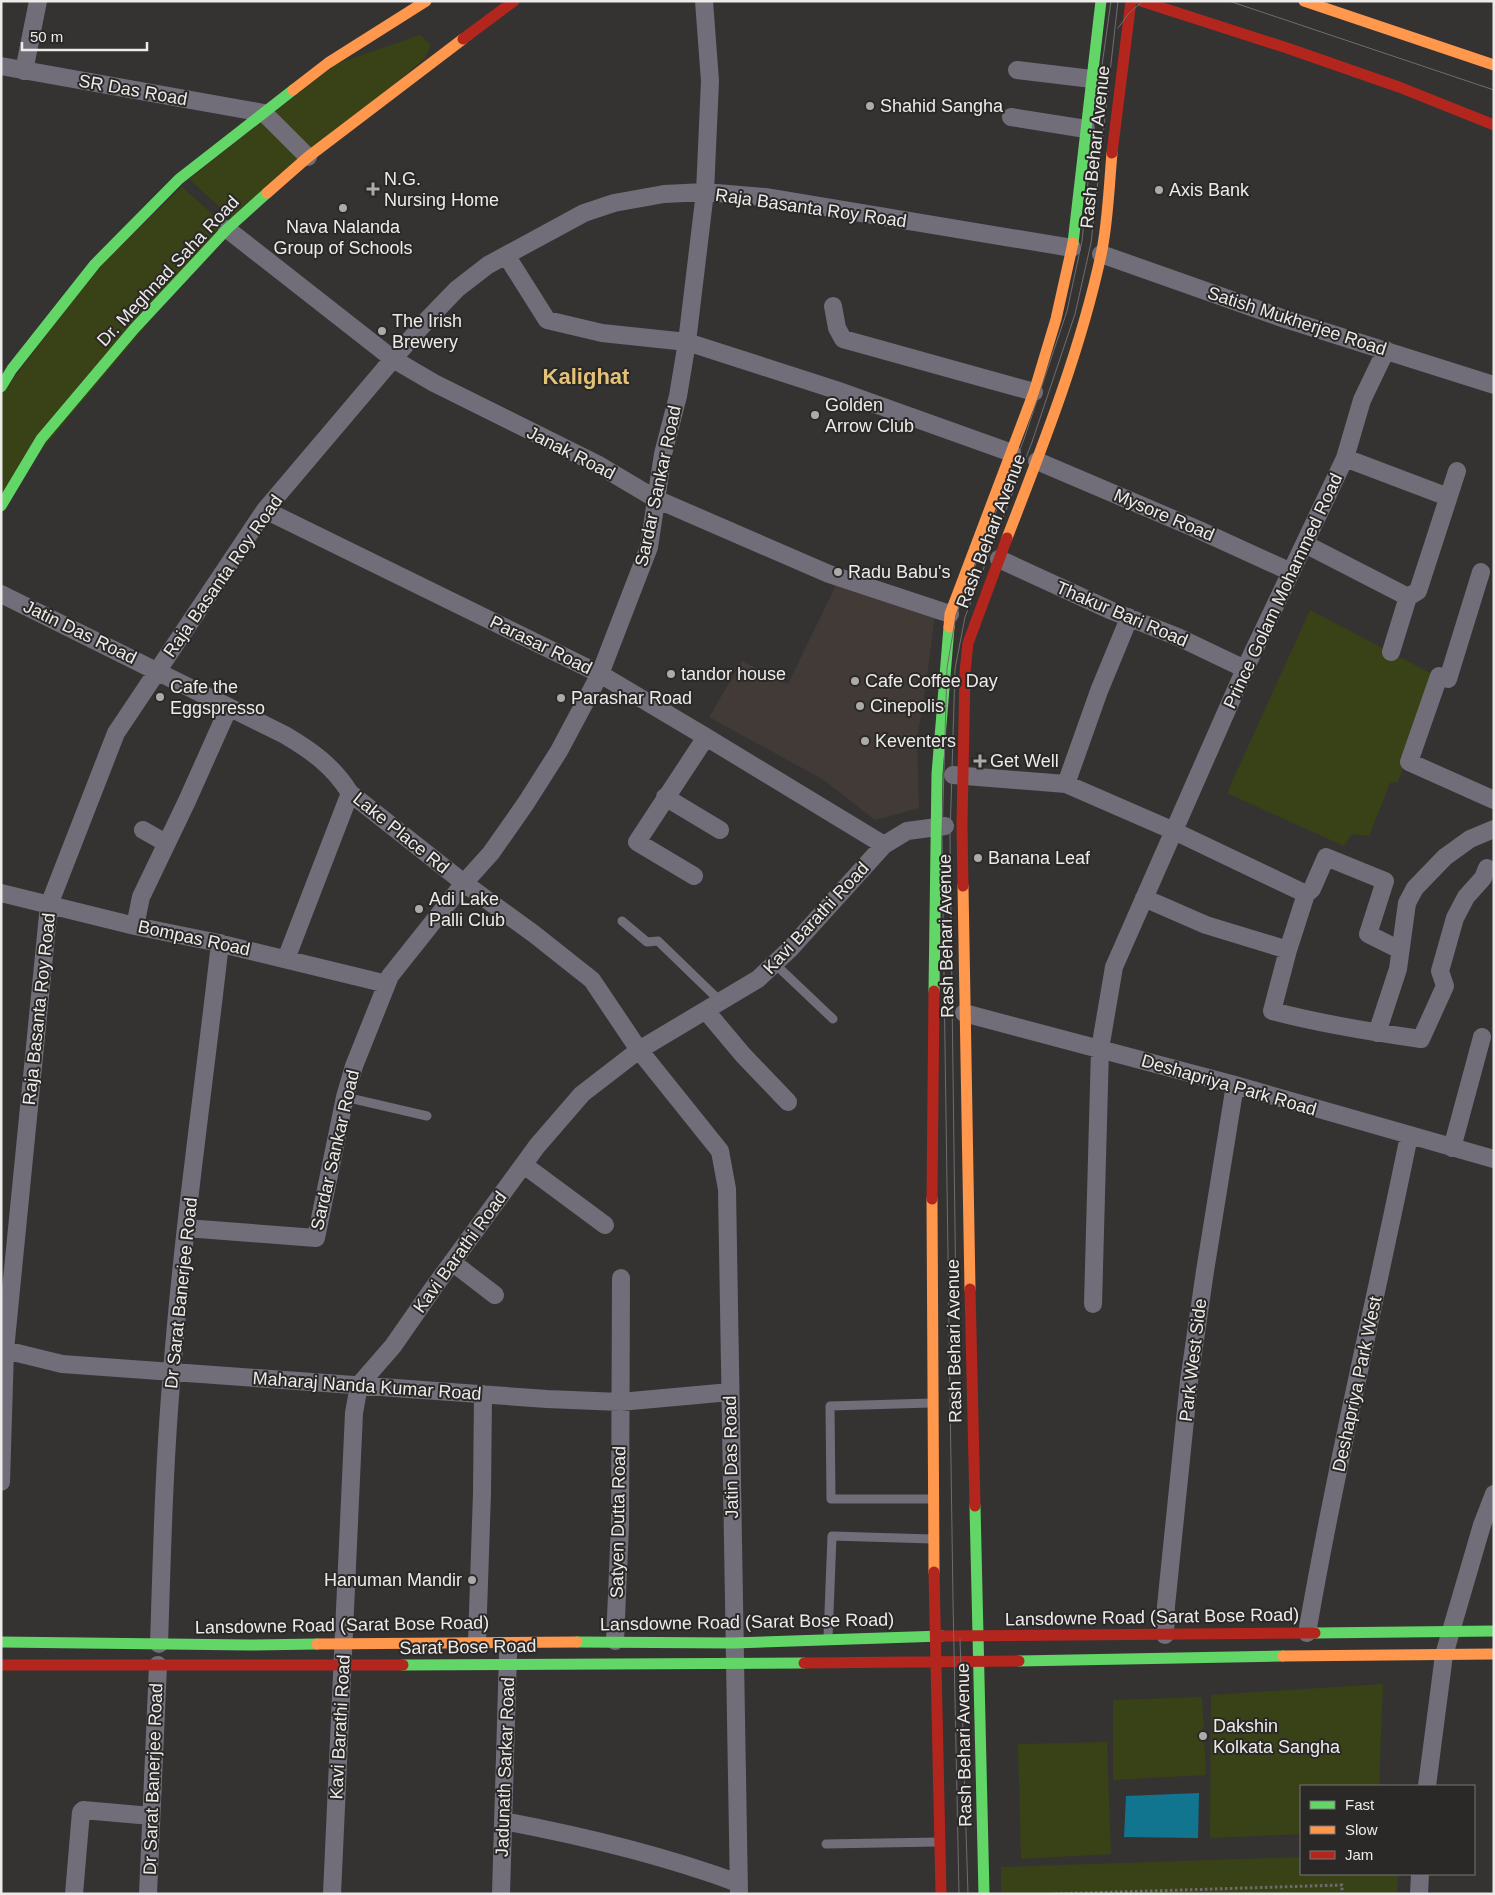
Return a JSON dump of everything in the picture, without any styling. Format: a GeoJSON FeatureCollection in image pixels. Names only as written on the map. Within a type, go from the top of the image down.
{"type":"FeatureCollection","features":[{"type":"Feature","properties":{"kind":"main road"},"geometry":{"type":"LineString","coordinates":[[1,387],[12,369],[95,264],[179,179],[328,63],[426,1]]}},
{"type":"Feature","properties":{"kind":"main road","name":"Dr. Meghnad Saha Road"},"geometry":{"type":"LineString","coordinates":[[1,506],[41,439],[134,329],[227,229],[308,158],[514,1]]}},
{"type":"Feature","properties":{"kind":"main road","name":"Rash Behari Avenue"},"geometry":{"type":"LineString","coordinates":[[941,1894],[931,1259],[935,827],[937,774],[950,614],[1034,392],[1056,319],[1072,248],[1101,1]]}},
{"type":"Feature","properties":{"kind":"main road","name":"Rash Behari Avenue"},"geometry":{"type":"LineString","coordinates":[[984,1894],[964,1013],[962,824],[965,672],[968,643],[1073,359],[1101,254],[1131,1]]}},
{"type":"Feature","properties":{"kind":"main road"},"geometry":{"type":"LineString","coordinates":[[1141,1],[1381,80],[1494,125]]}},
{"type":"Feature","properties":{"kind":"main road"},"geometry":{"type":"LineString","coordinates":[[1304,1],[1494,65]]}},
{"type":"Feature","properties":{"kind":"main road"},"geometry":{"type":"LineString","coordinates":[[931,1259],[969,1258]]}},
{"type":"Feature","properties":{"kind":"main road","name":"Lansdowne Road (Sarat Bose Road)"},"geometry":{"type":"LineString","coordinates":[[1,1642],[344,1644],[615,1641],[733,1643],[979,1636],[1165,1636],[1494,1631]]}},
{"type":"Feature","properties":{"kind":"main road"},"geometry":{"type":"LineString","coordinates":[[936,1664],[1231,1656],[1494,1654]]}},
{"type":"Feature","properties":{"kind":"main road","name":"Sarat Bose Road"},"geometry":{"type":"LineString","coordinates":[[1,1665],[936,1664]]}},
{"type":"Feature","properties":{"kind":"street"},"geometry":{"type":"LineString","coordinates":[[24,71],[38,1]]}},
{"type":"Feature","properties":{"kind":"street","name":"Sardar Sankar Road"},"geometry":{"type":"LineString","coordinates":[[186,1228],[316,1238],[344,1096],[390,976],[464,883],[491,853],[526,803],[560,751],[600,674],[628,606],[649,547],[663,454],[678,396],[687,342],[705,192],[710,81],[704,1]]}},
{"type":"Feature","properties":{"kind":"street","name":"SR Das Road"},"geometry":{"type":"LineString","coordinates":[[1,66],[264,113]]}},
{"type":"Feature","properties":{"kind":"street"},"geometry":{"type":"LineString","coordinates":[[1017,70],[1092,79]]}},
{"type":"Feature","properties":{"kind":"street"},"geometry":{"type":"LineString","coordinates":[[264,113],[308,158]]}},
{"type":"Feature","properties":{"kind":"street"},"geometry":{"type":"LineString","coordinates":[[1011,117],[1086,129]]}},
{"type":"Feature","properties":{"kind":"street","name":"Raja Basanta Roy Road"},"geometry":{"type":"LineString","coordinates":[[1,1482],[5,1350],[48,906],[116,733],[265,510],[428,318],[457,289],[488,265],[584,213],[614,203],[664,194],[705,192],[764,197],[1072,248]]}},
{"type":"Feature","properties":{"kind":"street","name":"Janak Road"},"geometry":{"type":"LineString","coordinates":[[227,229],[393,359],[434,383],[597,464],[656,499],[830,574],[950,614]]}},
{"type":"Feature","properties":{"kind":"street"},"geometry":{"type":"LineString","coordinates":[[506,254],[547,320],[602,332],[687,342],[836,390],[1012,453]]}},
{"type":"Feature","properties":{"kind":"street","name":"Satish Mukherjee Road"},"geometry":{"type":"LineString","coordinates":[[1101,254],[1285,319],[1494,385]]}},
{"type":"Feature","properties":{"kind":"street"},"geometry":{"type":"LineString","coordinates":[[833,306],[837,328],[843,339],[1034,392]]}},
{"type":"Feature","properties":{"kind":"street","name":"Prince Golam Mohammed Road"},"geometry":{"type":"LineString","coordinates":[[1144,898],[1245,669],[1345,458],[1362,400],[1386,350]]}},
{"type":"Feature","properties":{"kind":"street"},"geometry":{"type":"LineString","coordinates":[[1345,458],[1448,497]]}},
{"type":"Feature","properties":{"kind":"street","name":"Mysore Road"},"geometry":{"type":"LineString","coordinates":[[1037,460],[1291,572]]}},
{"type":"Feature","properties":{"kind":"street"},"geometry":{"type":"LineString","coordinates":[[1391,652],[1408,596],[1418,591],[1457,471]]}},
{"type":"Feature","properties":{"kind":"street","name":"Parasar Road"},"geometry":{"type":"LineString","coordinates":[[265,510],[600,674],[884,846]]}},
{"type":"Feature","properties":{"kind":"street"},"geometry":{"type":"LineString","coordinates":[[1305,544],[1408,596]]}},
{"type":"Feature","properties":{"kind":"street","name":"Thakur Bari Road"},"geometry":{"type":"LineString","coordinates":[[999,558],[1128,617],[1178,637],[1245,669]]}},
{"type":"Feature","properties":{"kind":"street"},"geometry":{"type":"LineString","coordinates":[[1481,572],[1448,679],[1439,676],[1408,762],[1494,800]]}},
{"type":"Feature","properties":{"kind":"street","name":"Jatin Das Road"},"geometry":{"type":"LineString","coordinates":[[1,594],[158,671]]}},
{"type":"Feature","properties":{"kind":"street"},"geometry":{"type":"LineString","coordinates":[[1066,784],[1128,617]]}},
{"type":"Feature","properties":{"kind":"street","name":"Lake Place Rd"},"geometry":{"type":"LineString","coordinates":[[158,671],[285,734],[308,749],[340,776],[350,793],[464,883],[534,934],[592,980],[639,1050]]}},
{"type":"Feature","properties":{"kind":"street"},"geometry":{"type":"LineString","coordinates":[[136,926],[141,897],[188,801],[229,707]]}},
{"type":"Feature","properties":{"kind":"street"},"geometry":{"type":"LineString","coordinates":[[694,876],[637,842],[706,737]]}},
{"type":"Feature","properties":{"kind":"street"},"geometry":{"type":"LineString","coordinates":[[937,774],[1066,784],[1174,831],[1306,894]]}},
{"type":"Feature","properties":{"kind":"street"},"geometry":{"type":"LineString","coordinates":[[286,959],[350,793]]}},
{"type":"Feature","properties":{"kind":"street"},"geometry":{"type":"LineString","coordinates":[[665,797],[720,830]]}},
{"type":"Feature","properties":{"kind":"street","name":"Kavi Barathi Road"},"geometry":{"type":"LineString","coordinates":[[332,1894],[354,1413],[358,1385],[393,1346],[537,1146],[582,1094],[639,1050],[758,979],[790,949],[884,846],[907,832],[962,824]]}},
{"type":"Feature","properties":{"kind":"street"},"geometry":{"type":"LineString","coordinates":[[1376,1033],[1398,969],[1407,903],[1415,888],[1445,857],[1470,839],[1494,828]]}},
{"type":"Feature","properties":{"kind":"street"},"geometry":{"type":"LineString","coordinates":[[143,830],[166,843]]}},
{"type":"Feature","properties":{"kind":"street"},"geometry":{"type":"LineString","coordinates":[[1400,950],[1368,934],[1385,881],[1326,857],[1312,889],[1306,894],[1288,950],[1272,1011],[1313,1022],[1421,1039],[1445,986],[1440,970],[1455,918],[1466,896],[1482,878],[1487,868]]}},
{"type":"Feature","properties":{"kind":"street","name":"Bompas Road"},"geometry":{"type":"LineString","coordinates":[[1,893],[48,906],[220,943],[387,984]]}},
{"type":"Feature","properties":{"kind":"street"},"geometry":{"type":"LineString","coordinates":[[1093,1304],[1100,1049],[1114,967],[1144,898],[1206,925],[1288,950]]}},
{"type":"Feature","properties":{"kind":"street","name":"Dr Sarat Banerjee Road"},"geometry":{"type":"LineString","coordinates":[[159,1644],[162,1533],[172,1372],[186,1228],[220,943]]}},
{"type":"Feature","properties":{"kind":"street"},"geometry":{"type":"LineString","coordinates":[[713,1006],[743,1055],[788,1102]]}},
{"type":"Feature","properties":{"kind":"street","name":"Deshapriya Park Road"},"geometry":{"type":"LineString","coordinates":[[964,1013],[1235,1085],[1494,1159]]}},
{"type":"Feature","properties":{"kind":"street"},"geometry":{"type":"LineString","coordinates":[[1452,1148],[1482,1037]]}},
{"type":"Feature","properties":{"kind":"street","name":"Jatin Das Road"},"geometry":{"type":"LineString","coordinates":[[639,1050],[720,1151],[727,1189],[738,1888]]}},
{"type":"Feature","properties":{"kind":"street","name":"Park West Side"},"geometry":{"type":"LineString","coordinates":[[1165,1636],[1166,1606],[1189,1381],[1235,1085]]}},
{"type":"Feature","properties":{"kind":"street","name":"Deshapriya Park West"},"geometry":{"type":"LineString","coordinates":[[1307,1633],[1327,1521],[1410,1136]]}},
{"type":"Feature","properties":{"kind":"street"},"geometry":{"type":"LineString","coordinates":[[524,1165],[605,1226]]}},
{"type":"Feature","properties":{"kind":"street"},"geometry":{"type":"LineString","coordinates":[[452,1262],[495,1295]]}},
{"type":"Feature","properties":{"kind":"street","name":"Satyen Dutta Road"},"geometry":{"type":"LineString","coordinates":[[615,1641],[620,1525],[620,1278]]}},
{"type":"Feature","properties":{"kind":"street","name":"Maharaj Nanda Kumar Road"},"geometry":{"type":"LineString","coordinates":[[5,1350],[62,1364],[620,1402],[730,1392]]}},
{"type":"Feature","properties":{"kind":"street"},"geometry":{"type":"LineString","coordinates":[[477,1642],[483,1394]]}},
{"type":"Feature","properties":{"kind":"street"},"geometry":{"type":"LineString","coordinates":[[1427,1785],[1444,1655],[1482,1525],[1494,1494]]}},
{"type":"Feature","properties":{"kind":"street","name":"Jadunath Sarkar Road"},"geometry":{"type":"LineString","coordinates":[[501,1894],[509,1641]]}},
{"type":"Feature","properties":{"kind":"street","name":"Dr Sarat Banerjee Road"},"geometry":{"type":"LineString","coordinates":[[148,1894],[158,1665]]}},
{"type":"Feature","properties":{"kind":"street"},"geometry":{"type":"LineString","coordinates":[[74,1894],[81,1812],[91,1811],[151,1816]]}},
{"type":"Feature","properties":{"kind":"street"},"geometry":{"type":"LineString","coordinates":[[503,1821],[563,1832],[685,1864],[738,1888]]}},
{"type":"Feature","properties":{"kind":"street"},"geometry":{"type":"LineString","coordinates":[[1418,1894],[1420,1875]]}},
{"type":"Feature","properties":{"kind":"lane"},"geometry":{"type":"LineString","coordinates":[[622,921],[647,942],[658,941],[713,1006]]}},
{"type":"Feature","properties":{"kind":"lane"},"geometry":{"type":"LineString","coordinates":[[775,964],[833,1019]]}},
{"type":"Feature","properties":{"kind":"lane"},"geometry":{"type":"LineString","coordinates":[[344,1096],[427,1116]]}},
{"type":"Feature","properties":{"kind":"lane"},"geometry":{"type":"LineString","coordinates":[[933,1403],[830,1406],[830,1471],[831,1499],[934,1499]]}},
{"type":"Feature","properties":{"kind":"lane"},"geometry":{"type":"LineString","coordinates":[[828,1639],[832,1536],[934,1539]]}},
{"type":"Feature","properties":{"kind":"lane"},"geometry":{"type":"LineString","coordinates":[[826,1844],[940,1842]]}},
{"type":"Feature","properties":{"kind":"path"},"geometry":{"type":"LineString","coordinates":[[1055,1894],[1342,1885],[1342,1894]]}},
{"type":"Feature","properties":{"kind":"shaded area"},"geometry":{"type":"Polygon","coordinates":[[[838,581],[935,614],[917,739],[919,808],[875,820],[824,780],[709,717],[742,661],[788,684],[838,581]]]}},
{"type":"Feature","properties":{"kind":"green space"},"geometry":{"type":"Polygon","coordinates":[[[420,35],[431,45],[425,58],[235,221],[189,179],[336,64],[420,35]]]}},
{"type":"Feature","properties":{"kind":"green space"},"geometry":{"type":"Polygon","coordinates":[[[182,187],[228,228],[1,498],[1,395],[99,266],[182,187]]]}},
{"type":"Feature","properties":{"kind":"green space"},"geometry":{"type":"Polygon","coordinates":[[[1310,610],[1434,675],[1398,782],[1390,783],[1369,836],[1352,834],[1344,846],[1227,793],[1310,610]]]}},
{"type":"Feature","properties":{"kind":"green space"},"geometry":{"type":"Polygon","coordinates":[[[1383,1684],[1379,1785],[1300,1785],[1300,1834],[1210,1838],[1211,1695],[1383,1684]]]}},
{"type":"Feature","properties":{"kind":"green space"},"geometry":{"type":"Polygon","coordinates":[[[1202,1697],[1206,1775],[1113,1780],[1113,1700],[1202,1697]]]}},
{"type":"Feature","properties":{"kind":"green space"},"geometry":{"type":"Polygon","coordinates":[[[1107,1742],[1111,1854],[1021,1859],[1018,1744],[1107,1742]]]}},
{"type":"Feature","properties":{"kind":"green space"},"geometry":{"type":"Polygon","coordinates":[[[1300,1857],[1300,1875],[1398,1875],[1397,1894],[1001,1894],[1001,1867],[1300,1857]]]}},
{"type":"Feature","properties":{"kind":"water"},"geometry":{"type":"Polygon","coordinates":[[[1199,1793],[1198,1838],[1124,1837],[1126,1796],[1199,1793]]]}},
{"type":"Feature","properties":{"kind":"tram line"},"geometry":{"type":"LineString","coordinates":[[959,1894],[942,837],[947,668],[956,615],[1024,439],[1067,311],[1082,241],[1094,123],[1111,1]]}},
{"type":"Feature","properties":{"kind":"tram line"},"geometry":{"type":"LineString","coordinates":[[956,1306],[950,837],[955,669],[965,617],[1032,442],[1075,314],[1091,243],[1118,1]]}},
{"type":"Feature","properties":{"kind":"tram line"},"geometry":{"type":"LineString","coordinates":[[1118,28],[1129,13],[1143,1]]}},
{"type":"Feature","properties":{"kind":"tram line"},"geometry":{"type":"LineString","coordinates":[[1229,1],[1494,90]]}},
{"type":"Feature","properties":{"kind":"tram line"},"geometry":{"type":"LineString","coordinates":[[960,1639],[968,1894]]}},
{"type":"Feature","properties":{"kind":"traffic: fast"},"geometry":{"type":"LineString","coordinates":[[1073,243],[1101,1]]}},
{"type":"Feature","properties":{"kind":"traffic: fast"},"geometry":{"type":"LineString","coordinates":[[1,387],[12,369],[95,264],[179,179],[293,90]]}},
{"type":"Feature","properties":{"kind":"traffic: fast"},"geometry":{"type":"LineString","coordinates":[[1,506],[41,439],[134,329],[227,229],[267,193]]}},
{"type":"Feature","properties":{"kind":"traffic: fast"},"geometry":{"type":"LineString","coordinates":[[934,991],[937,774],[949,627]]}},
{"type":"Feature","properties":{"kind":"traffic: fast"},"geometry":{"type":"LineString","coordinates":[[975,1506],[984,1894]]}},
{"type":"Feature","properties":{"kind":"traffic: fast"},"geometry":{"type":"LineString","coordinates":[[1315,1633],[1494,1631]]}},
{"type":"Feature","properties":{"kind":"traffic: fast"},"geometry":{"type":"LineString","coordinates":[[577,1642],[733,1643],[942,1636]]}},
{"type":"Feature","properties":{"kind":"traffic: fast"},"geometry":{"type":"LineString","coordinates":[[1,1642],[317,1644]]}},
{"type":"Feature","properties":{"kind":"traffic: fast"},"geometry":{"type":"LineString","coordinates":[[1019,1661],[1283,1656]]}},
{"type":"Feature","properties":{"kind":"traffic: fast"},"geometry":{"type":"LineString","coordinates":[[403,1665],[804,1663]]}},
{"type":"Feature","properties":{"kind":"traffic: slow"},"geometry":{"type":"LineString","coordinates":[[293,90],[328,63],[426,1]]}},
{"type":"Feature","properties":{"kind":"traffic: slow"},"geometry":{"type":"LineString","coordinates":[[1304,1],[1494,65]]}},
{"type":"Feature","properties":{"kind":"traffic: slow"},"geometry":{"type":"LineString","coordinates":[[267,193],[308,157],[463,39]]}},
{"type":"Feature","properties":{"kind":"traffic: slow"},"geometry":{"type":"LineString","coordinates":[[1007,538],[1060,398],[1083,327],[1101,255],[1112,153]]}},
{"type":"Feature","properties":{"kind":"traffic: slow"},"geometry":{"type":"LineString","coordinates":[[949,627],[950,614],[1034,392],[1056,319],[1073,243]]}},
{"type":"Feature","properties":{"kind":"traffic: slow"},"geometry":{"type":"LineString","coordinates":[[963,886],[970,1289]]}},
{"type":"Feature","properties":{"kind":"traffic: slow"},"geometry":{"type":"LineString","coordinates":[[932,1199],[934,1572]]}},
{"type":"Feature","properties":{"kind":"traffic: slow"},"geometry":{"type":"LineString","coordinates":[[317,1644],[577,1642]]}},
{"type":"Feature","properties":{"kind":"traffic: slow"},"geometry":{"type":"LineString","coordinates":[[1283,1656],[1494,1654]]}},
{"type":"Feature","properties":{"kind":"traffic: jam"},"geometry":{"type":"LineString","coordinates":[[463,39],[514,1]]}},
{"type":"Feature","properties":{"kind":"traffic: jam"},"geometry":{"type":"LineString","coordinates":[[1112,153],[1131,1]]}},
{"type":"Feature","properties":{"kind":"traffic: jam"},"geometry":{"type":"LineString","coordinates":[[1141,1],[1287,48],[1399,87],[1494,125]]}},
{"type":"Feature","properties":{"kind":"traffic: jam"},"geometry":{"type":"LineString","coordinates":[[963,886],[962,824],[965,672],[968,643],[1007,538]]}},
{"type":"Feature","properties":{"kind":"traffic: jam"},"geometry":{"type":"LineString","coordinates":[[932,1199],[934,991]]}},
{"type":"Feature","properties":{"kind":"traffic: jam"},"geometry":{"type":"LineString","coordinates":[[970,1289],[975,1506]]}},
{"type":"Feature","properties":{"kind":"traffic: jam"},"geometry":{"type":"LineString","coordinates":[[934,1572],[941,1894]]}},
{"type":"Feature","properties":{"kind":"traffic: jam"},"geometry":{"type":"LineString","coordinates":[[942,1636],[1315,1633]]}},
{"type":"Feature","properties":{"kind":"traffic: jam"},"geometry":{"type":"LineString","coordinates":[[804,1663],[1019,1661]]}},
{"type":"Feature","properties":{"kind":"traffic: jam"},"geometry":{"type":"LineString","coordinates":[[1,1665],[403,1665]]}},
{"type":"Feature","properties":{"kind":"place","name":"Shahid Sangha"},"geometry":{"type":"Point","coordinates":[870,106]}},
{"type":"Feature","properties":{"kind":"place","name":"N.G. Nursing Home"},"geometry":{"type":"Point","coordinates":[373,189]}},
{"type":"Feature","properties":{"kind":"place","name":"Axis Bank"},"geometry":{"type":"Point","coordinates":[1159,190]}},
{"type":"Feature","properties":{"kind":"place","name":"Nava Nalanda Group of Schools"},"geometry":{"type":"Point","coordinates":[343,208]}},
{"type":"Feature","properties":{"kind":"place","name":"The Irish Brewery"},"geometry":{"type":"Point","coordinates":[382,331]}},
{"type":"Feature","properties":{"kind":"place","name":"Golden Arrow Club"},"geometry":{"type":"Point","coordinates":[815,415]}},
{"type":"Feature","properties":{"kind":"place","name":"Radu Babu's"},"geometry":{"type":"Point","coordinates":[838,572]}},
{"type":"Feature","properties":{"kind":"place","name":"tandor house"},"geometry":{"type":"Point","coordinates":[671,674]}},
{"type":"Feature","properties":{"kind":"place","name":"Cafe Coffee Day"},"geometry":{"type":"Point","coordinates":[855,681]}},
{"type":"Feature","properties":{"kind":"place","name":"Cafe the Eggspresso"},"geometry":{"type":"Point","coordinates":[160,697]}},
{"type":"Feature","properties":{"kind":"place","name":"Parashar Road"},"geometry":{"type":"Point","coordinates":[561,698]}},
{"type":"Feature","properties":{"kind":"place","name":"Cinepolis"},"geometry":{"type":"Point","coordinates":[860,706]}},
{"type":"Feature","properties":{"kind":"place","name":"Keventers"},"geometry":{"type":"Point","coordinates":[865,741]}},
{"type":"Feature","properties":{"kind":"place","name":"Get Well"},"geometry":{"type":"Point","coordinates":[980,761]}},
{"type":"Feature","properties":{"kind":"place","name":"Banana Leaf"},"geometry":{"type":"Point","coordinates":[978,858]}},
{"type":"Feature","properties":{"kind":"place","name":"Adi Lake Palli Club"},"geometry":{"type":"Point","coordinates":[419,909]}},
{"type":"Feature","properties":{"kind":"place","name":"Hanuman Mandir"},"geometry":{"type":"Point","coordinates":[472,1580]}},
{"type":"Feature","properties":{"kind":"place","name":"Dakshin Kolkata Sangha"},"geometry":{"type":"Point","coordinates":[1203,1736]}},
{"type":"Feature","properties":{"kind":"district","name":"Kalighat"},"geometry":{"type":"Point","coordinates":[586,376]}}]}
